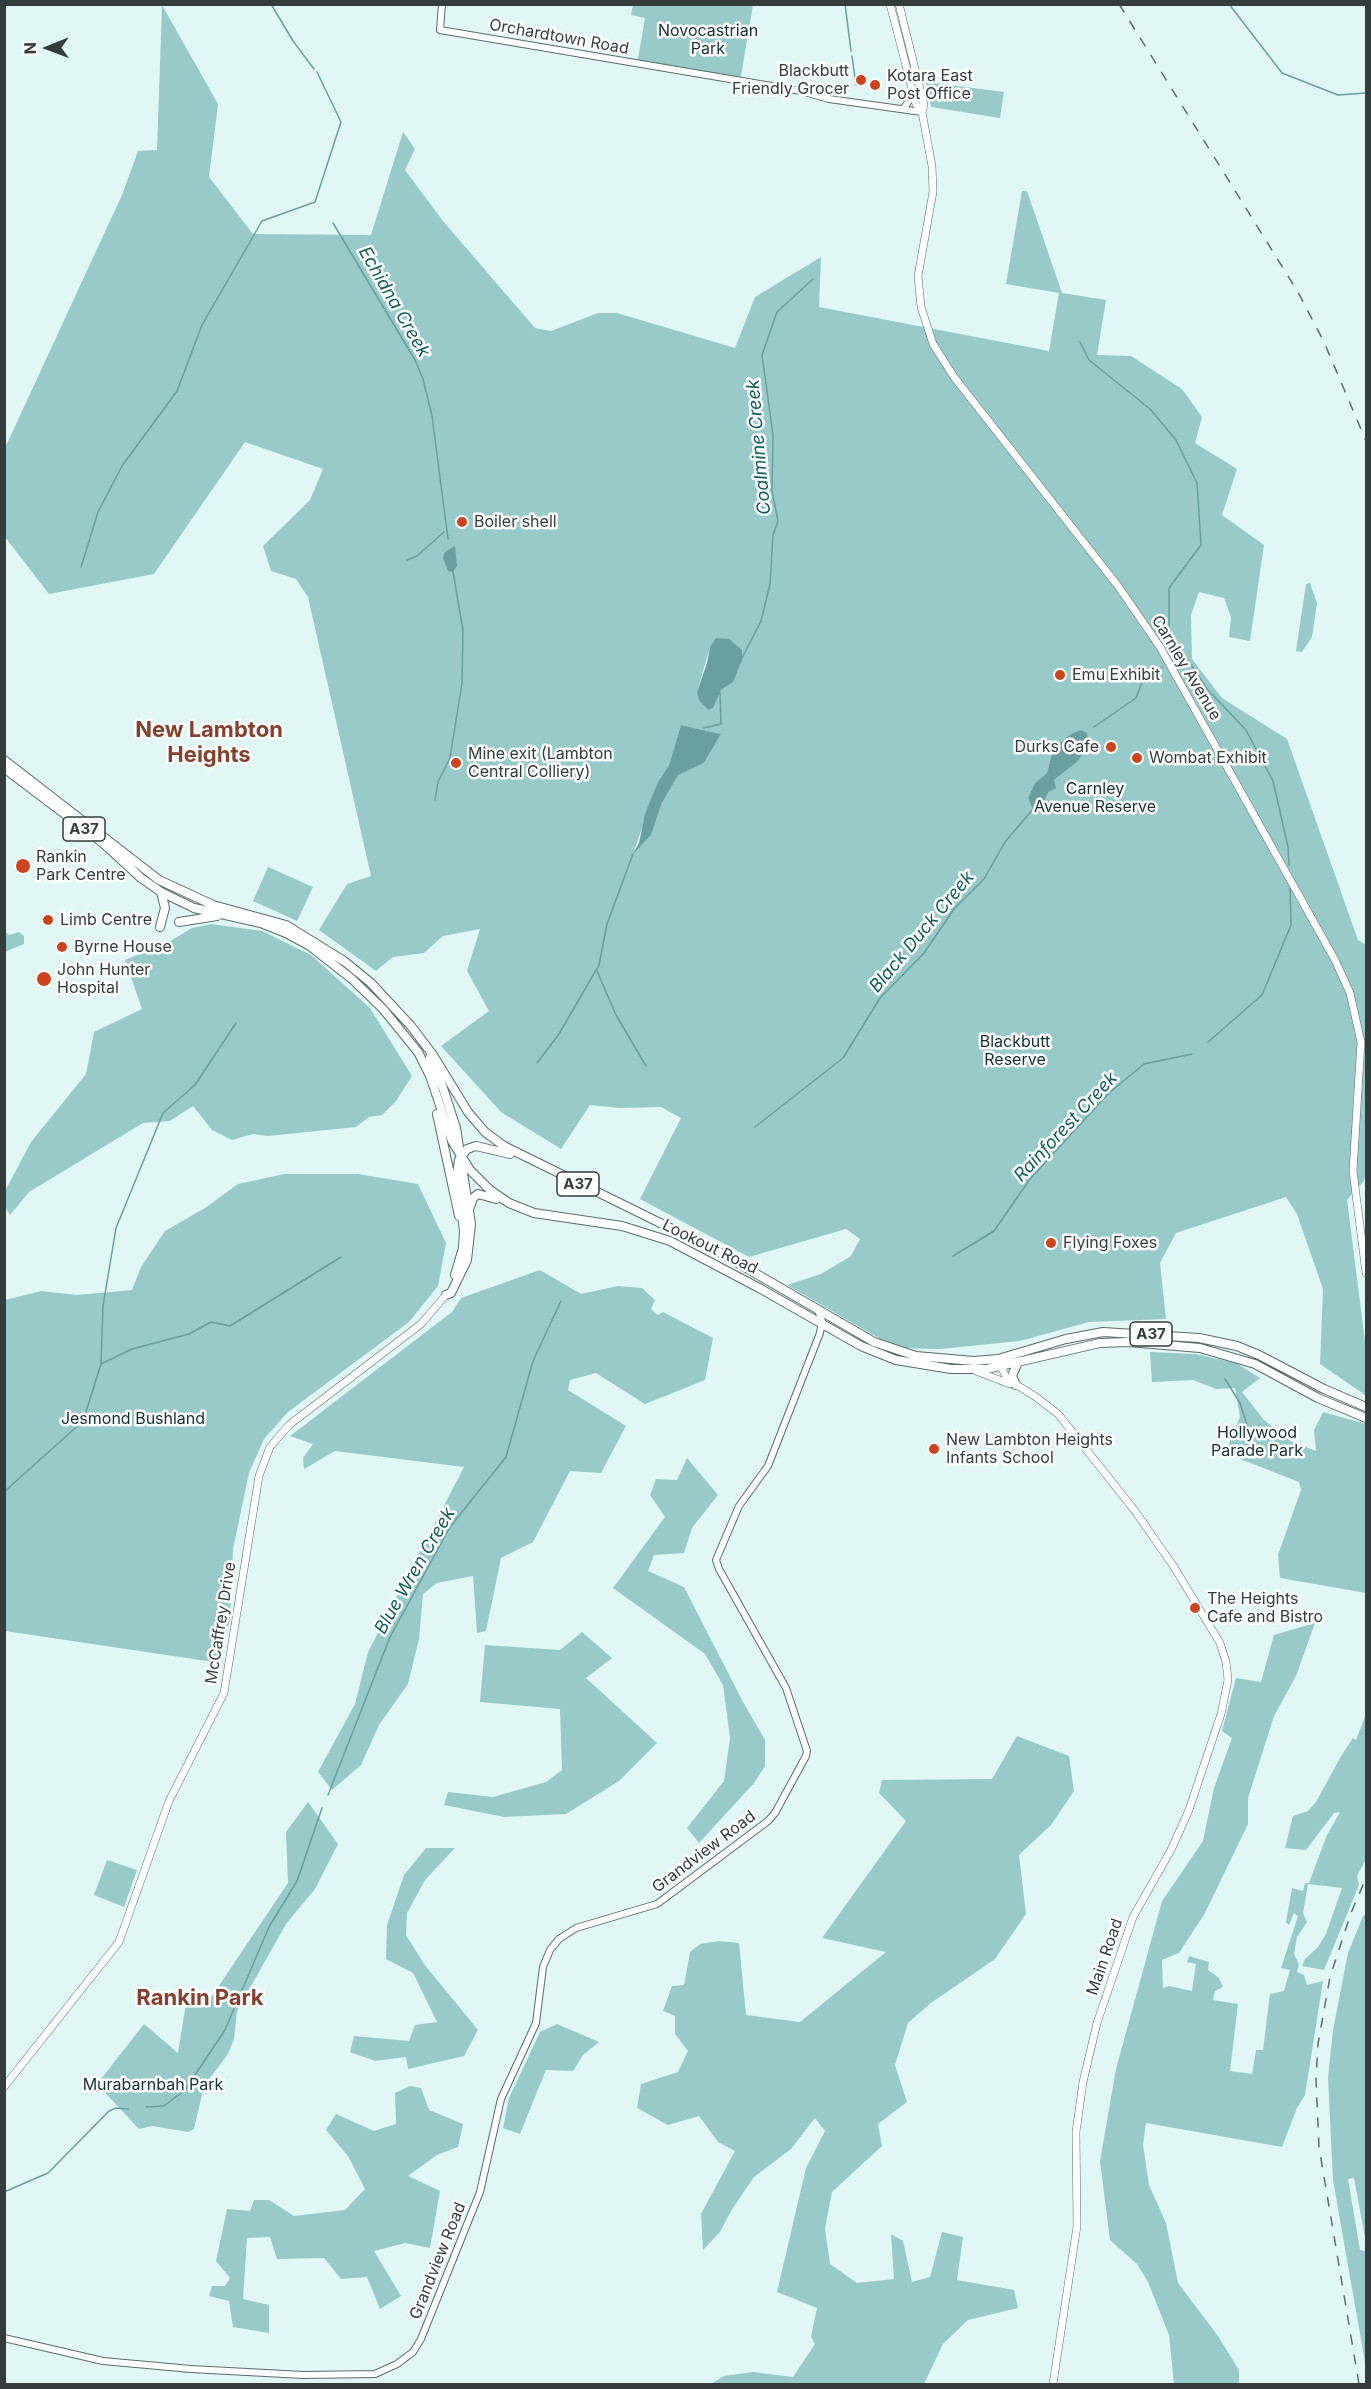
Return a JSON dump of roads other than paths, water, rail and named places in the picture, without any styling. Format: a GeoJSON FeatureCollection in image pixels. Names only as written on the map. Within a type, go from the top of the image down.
{"type":"FeatureCollection","features":[{"type":"Feature","properties":{"kind":"highway","name":"Lookout Road"},"geometry":{"type":"LineString","coordinates":[[4,760],[159,880],[213,905],[274,920],[323,946],[371,983],[417,1033],[479,1125],[504,1146],[536,1164],[717,1251],[868,1340],[903,1353],[956,1361],[999,1363]]}},
{"type":"Feature","properties":{"kind":"highway","name":"Lookout Road"},"geometry":{"type":"LineString","coordinates":[[4,768],[103,843],[141,878],[161,892],[194,908],[268,926],[310,946],[369,994],[412,1044],[434,1084],[447,1129],[461,1156],[476,1178],[502,1200],[534,1213],[622,1226],[670,1241],[885,1357],[915,1365],[969,1370],[999,1363]]}},
{"type":"Feature","properties":{"kind":"highway"},"geometry":{"type":"LineString","coordinates":[[160,927],[165,908],[161,892]]}},
{"type":"Feature","properties":{"kind":"highway"},"geometry":{"type":"LineString","coordinates":[[179,922],[220,915]]}},
{"type":"Feature","properties":{"kind":"highway"},"geometry":{"type":"LineString","coordinates":[[417,1033],[443,1088],[456,1128],[470,1211],[471,1239],[467,1260],[452,1293],[446,1295]]}},
{"type":"Feature","properties":{"kind":"highway"},"geometry":{"type":"LineString","coordinates":[[434,1084],[431,1090],[459,1225],[458,1256],[446,1295]]}},
{"type":"Feature","properties":{"kind":"highway"},"geometry":{"type":"LineString","coordinates":[[476,1178],[469,1157],[471,1150],[479,1146]]}},
{"type":"Feature","properties":{"kind":"highway"},"geometry":{"type":"LineString","coordinates":[[446,1295],[463,1248],[464,1216],[457,1167],[461,1156],[467,1149],[479,1146],[536,1164]]}},
{"type":"Feature","properties":{"kind":"highway"},"geometry":{"type":"LineString","coordinates":[[470,1211],[472,1200],[478,1194],[502,1200]]}},
{"type":"Feature","properties":{"kind":"highway","name":"A37"},"geometry":{"type":"LineString","coordinates":[[999,1363],[1066,1338],[1103,1332],[1199,1338],[1238,1346],[1324,1389],[1366,1407]]}},
{"type":"Feature","properties":{"kind":"highway","name":"A37"},"geometry":{"type":"LineString","coordinates":[[999,1363],[1017,1364],[1070,1348],[1100,1343],[1129,1342],[1200,1348],[1255,1364],[1318,1398],[1366,1418]]}},
{"type":"Feature","properties":{"kind":"highway"},"geometry":{"type":"LineString","coordinates":[[1016,1385],[1012,1376],[1017,1364]]}},
{"type":"Feature","properties":{"kind":"main road","name":"Carnley Avenue"},"geometry":{"type":"LineString","coordinates":[[890,4],[914,94],[922,112],[933,166],[933,192],[918,276],[921,307],[933,344],[954,377],[1111,577],[1160,647],[1335,960],[1350,993],[1361,1042],[1353,1171],[1366,1273]]}},
{"type":"Feature","properties":{"kind":"main road","name":"Carnley Avenue"},"geometry":{"type":"LineString","coordinates":[[899,4],[924,105],[922,112]]}},
{"type":"Feature","properties":{"kind":"main road","name":"McCaffrey Drive"},"geometry":{"type":"LineString","coordinates":[[4,2087],[114,1949],[169,1801],[224,1693],[259,1476],[270,1447],[289,1425],[421,1324],[446,1295]]}},
{"type":"Feature","properties":{"kind":"main road"},"geometry":{"type":"LineString","coordinates":[[999,1363],[1004,1376],[1016,1385]]}},
{"type":"Feature","properties":{"kind":"main road"},"geometry":{"type":"LineString","coordinates":[[969,1370],[1016,1385]]}},
{"type":"Feature","properties":{"kind":"main road","name":"Main Road"},"geometry":{"type":"LineString","coordinates":[[1016,1385],[1050,1407],[1063,1420],[1135,1511],[1174,1567],[1220,1643],[1226,1662],[1226,1695],[1189,1810],[1171,1850],[1133,1917],[1097,2023],[1083,2082],[1076,2132],[1077,2226],[1053,2385]]}},
{"type":"Feature","properties":{"kind":"street","name":"Orchardtown Road"},"geometry":{"type":"LineString","coordinates":[[442,4],[440,30],[801,91],[829,99],[922,112]]}},
{"type":"Feature","properties":{"kind":"street"},"geometry":{"type":"LineString","coordinates":[[903,109],[914,94]]}},
{"type":"Feature","properties":{"kind":"street"},"geometry":{"type":"LineString","coordinates":[[818,1310],[822,1325]]}},
{"type":"Feature","properties":{"kind":"street","name":"Grandview Road"},"geometry":{"type":"LineString","coordinates":[[4,2337],[103,2361],[191,2369],[303,2375],[375,2374],[397,2364],[412,2352],[421,2339],[480,2192],[501,2099],[536,2022],[543,1967],[550,1950],[559,1939],[576,1928],[657,1904],[768,1821],[775,1813],[806,1756],[807,1751],[786,1688],[716,1560],[739,1506],[768,1466],[822,1325]]}},
{"type":"Feature","properties":{"kind":"waterway"},"geometry":{"type":"LineString","coordinates":[[271,4],[293,41],[314,69]]}},
{"type":"Feature","properties":{"kind":"waterway"},"geometry":{"type":"LineString","coordinates":[[845,4],[851,51]]}},
{"type":"Feature","properties":{"kind":"waterway"},"geometry":{"type":"LineString","coordinates":[[1229,4],[1282,73],[1338,95],[1366,93]]}},
{"type":"Feature","properties":{"kind":"waterway"},"geometry":{"type":"LineString","coordinates":[[852,56],[856,85]]}},
{"type":"Feature","properties":{"kind":"waterway"},"geometry":{"type":"LineString","coordinates":[[81,567],[98,512],[122,466],[177,391],[202,325],[262,221],[315,202],[341,122],[317,72]]}},
{"type":"Feature","properties":{"kind":"waterway","name":"Echidna Creek"},"geometry":{"type":"LineString","coordinates":[[333,223],[415,360],[423,379],[432,416],[448,539]]}},
{"type":"Feature","properties":{"kind":"waterway","name":"Coalmine Creek"},"geometry":{"type":"LineString","coordinates":[[739,664],[761,621],[770,584],[773,535],[778,521],[772,491],[773,435],[762,355],[777,312],[813,279]]}},
{"type":"Feature","properties":{"kind":"waterway","name":"Rainforest Creek"},"geometry":{"type":"LineString","coordinates":[[1080,342],[1089,360],[1150,409],[1176,440],[1197,483],[1201,545],[1169,588],[1169,631],[1207,689],[1246,730],[1273,781],[1288,847],[1289,865]]}},
{"type":"Feature","properties":{"kind":"waterway"},"geometry":{"type":"LineString","coordinates":[[407,560],[417,556],[444,532]]}},
{"type":"Feature","properties":{"kind":"waterway","name":"Echidna Creek"},"geometry":{"type":"LineString","coordinates":[[435,800],[438,782],[450,758],[462,683],[463,630],[453,572]]}},
{"type":"Feature","properties":{"kind":"waterway","name":"Black Duck Creek"},"geometry":{"type":"LineString","coordinates":[[1177,659],[1181,652]]}},
{"type":"Feature","properties":{"kind":"waterway","name":"Black Duck Creek"},"geometry":{"type":"LineString","coordinates":[[1094,727],[1136,698],[1142,682],[1163,667]]}},
{"type":"Feature","properties":{"kind":"waterway","name":"Coalmine Creek"},"geometry":{"type":"LineString","coordinates":[[704,728],[721,724],[720,693]]}},
{"type":"Feature","properties":{"kind":"waterway","name":"Black Duck Creek"},"geometry":{"type":"LineString","coordinates":[[755,1127],[843,1058],[880,998],[924,953],[954,909],[984,879],[1005,842],[1034,808]]}},
{"type":"Feature","properties":{"kind":"waterway","name":"Coalmine Creek"},"geometry":{"type":"LineString","coordinates":[[537,1063],[559,1034],[599,965],[607,924],[633,854]]}},
{"type":"Feature","properties":{"kind":"waterway","name":"Rainforest Creek"},"geometry":{"type":"LineString","coordinates":[[1208,1042],[1262,995],[1291,925],[1290,888]]}},
{"type":"Feature","properties":{"kind":"waterway"},"geometry":{"type":"LineString","coordinates":[[597,971],[616,1015],[646,1066]]}},
{"type":"Feature","properties":{"kind":"waterway"},"geometry":{"type":"LineString","coordinates":[[4,1492],[83,1421],[101,1364],[103,1306],[116,1228],[163,1113],[195,1085],[236,1023]]}},
{"type":"Feature","properties":{"kind":"waterway","name":"Rainforest Creek"},"geometry":{"type":"LineString","coordinates":[[953,1256],[994,1231],[1030,1179],[1109,1093],[1144,1064],[1192,1054]]}},
{"type":"Feature","properties":{"kind":"waterway"},"geometry":{"type":"LineString","coordinates":[[101,1364],[132,1349],[189,1334],[211,1322],[230,1326],[341,1257]]}},
{"type":"Feature","properties":{"kind":"waterway","name":"Blue Wren Creek"},"geometry":{"type":"LineString","coordinates":[[328,1795],[390,1637],[450,1527],[506,1457],[533,1361],[561,1301]]}},
{"type":"Feature","properties":{"kind":"waterway"},"geometry":{"type":"LineString","coordinates":[[1225,1379],[1240,1403],[1256,1454]]}},
{"type":"Feature","properties":{"kind":"waterway","name":"Blue Wren Creek"},"geometry":{"type":"LineString","coordinates":[[146,2107],[164,2106],[185,2090],[225,2030],[269,1927],[297,1881],[322,1808]]}},
{"type":"Feature","properties":{"kind":"waterway","name":"Blue Wren Creek"},"geometry":{"type":"LineString","coordinates":[[4,2192],[48,2173],[109,2111],[116,2108],[128,2109]]}},
{"type":"Feature","properties":{"kind":"railway"},"geometry":{"type":"LineString","coordinates":[[1119,4],[1298,292],[1324,342],[1366,441]]}},
{"type":"Feature","properties":{"kind":"railway"},"geometry":{"type":"LineString","coordinates":[[1359,2384],[1319,2147],[1316,2079],[1318,2044],[1330,1977],[1351,1913],[1366,1878]]}},
{"type":"Feature","properties":{"kind":"place","name":"Blackbutt Friendly Grocer"},"geometry":{"type":"Point","coordinates":[861,80]}},
{"type":"Feature","properties":{"kind":"place","name":"Kotara East Post Office"},"geometry":{"type":"Point","coordinates":[875,85]}},
{"type":"Feature","properties":{"kind":"place","name":"Boiler shell"},"geometry":{"type":"Point","coordinates":[462,522]}},
{"type":"Feature","properties":{"kind":"place","name":"Emu Exhibit"},"geometry":{"type":"Point","coordinates":[1060,675]}},
{"type":"Feature","properties":{"kind":"place","name":"Durks Cafe"},"geometry":{"type":"Point","coordinates":[1111,747]}},
{"type":"Feature","properties":{"kind":"place","name":"Wombat Exhibit"},"geometry":{"type":"Point","coordinates":[1137,758]}},
{"type":"Feature","properties":{"kind":"place","name":"Mine exit (Lambton Central Colliery)"},"geometry":{"type":"Point","coordinates":[456,763]}},
{"type":"Feature","properties":{"kind":"place","name":"Rankin Park Centre"},"geometry":{"type":"Point","coordinates":[23,866]}},
{"type":"Feature","properties":{"kind":"place","name":"Limb Centre"},"geometry":{"type":"Point","coordinates":[48,920]}},
{"type":"Feature","properties":{"kind":"place","name":"Byrne House"},"geometry":{"type":"Point","coordinates":[62,947]}},
{"type":"Feature","properties":{"kind":"place","name":"John Hunter Hospital"},"geometry":{"type":"Point","coordinates":[44,979]}},
{"type":"Feature","properties":{"kind":"place","name":"Flying Foxes"},"geometry":{"type":"Point","coordinates":[1051,1243]}},
{"type":"Feature","properties":{"kind":"place","name":"New Lambton Heights Infants School"},"geometry":{"type":"Point","coordinates":[934,1449]}},
{"type":"Feature","properties":{"kind":"place","name":"The Heights Cafe and Bistro"},"geometry":{"type":"Point","coordinates":[1195,1608]}},
{"type":"Feature","properties":{"kind":"district","name":"New Lambton Heights"},"geometry":{"type":"Point","coordinates":[209,742]}},
{"type":"Feature","properties":{"kind":"district","name":"Rankin Park"},"geometry":{"type":"Point","coordinates":[200,1998]}},
{"type":"Feature","properties":{"kind":"park label","name":"Novocastrian Park"},"geometry":{"type":"Point","coordinates":[708,40]}},
{"type":"Feature","properties":{"kind":"park label","name":"Carnley Avenue Reserve"},"geometry":{"type":"Point","coordinates":[1095,798]}},
{"type":"Feature","properties":{"kind":"park label","name":"Blackbutt Reserve"},"geometry":{"type":"Point","coordinates":[1015,1051]}},
{"type":"Feature","properties":{"kind":"park label","name":"Jesmond Bushland"},"geometry":{"type":"Point","coordinates":[133,1419]}},
{"type":"Feature","properties":{"kind":"park label","name":"Hollywood Parade Park"},"geometry":{"type":"Point","coordinates":[1257,1442]}},
{"type":"Feature","properties":{"kind":"park label","name":"Murabarnbah Park"},"geometry":{"type":"Point","coordinates":[153,2085]}}]}
